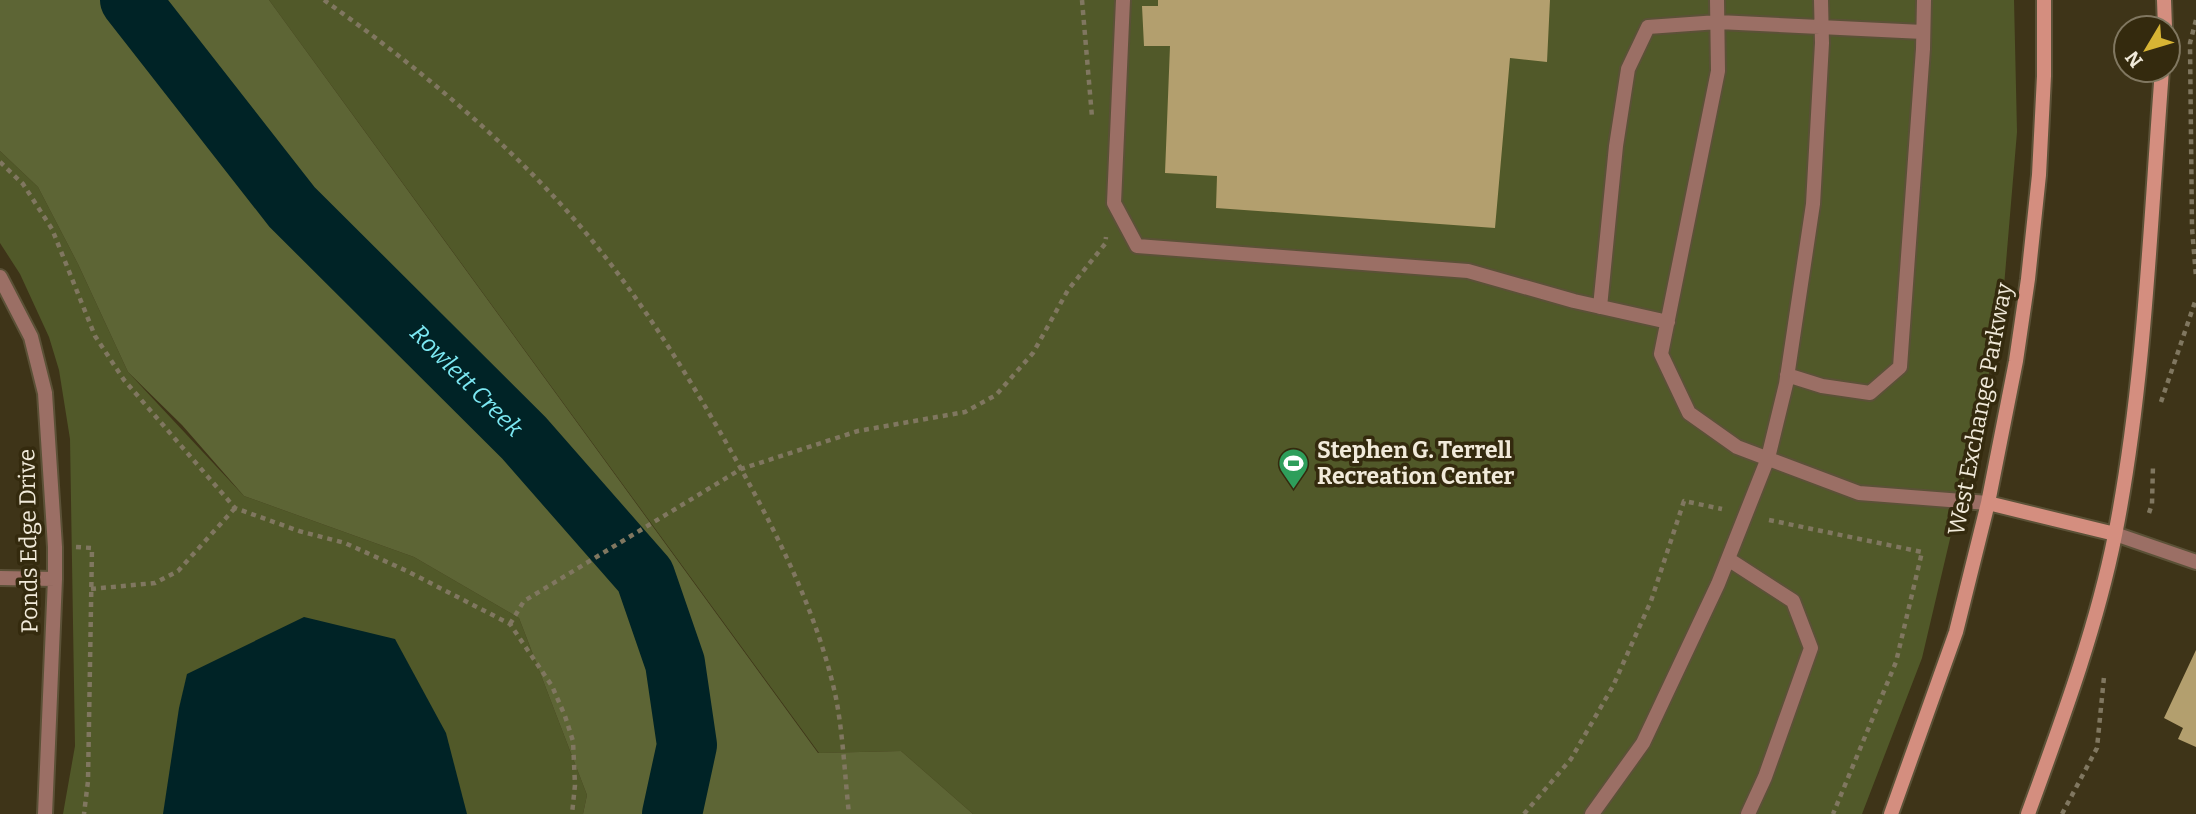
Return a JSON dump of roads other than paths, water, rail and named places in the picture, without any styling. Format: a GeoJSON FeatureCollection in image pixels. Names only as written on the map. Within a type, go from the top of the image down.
{"type":"FeatureCollection","features":[{"type":"Feature","properties":{"kind":"main road","name":"West Exchange Parkway"},"geometry":{"type":"LineString","coordinates":[[1891,814],[1956,632],[1987,503],[2016,361],[2039,175],[2045,0]]}},
{"type":"Feature","properties":{"kind":"main road"},"geometry":{"type":"LineString","coordinates":[[2028,814],[2083,656],[2115,534],[2136,401],[2161,84]]}},
{"type":"Feature","properties":{"kind":"main road"},"geometry":{"type":"LineString","coordinates":[[1987,503],[2115,534]]}},
{"type":"Feature","properties":{"kind":"street"},"geometry":{"type":"LineString","coordinates":[[1124,0],[1114,203],[1137,246],[1468,271],[1600,307],[1668,322]]}},
{"type":"Feature","properties":{"kind":"street"},"geometry":{"type":"LineString","coordinates":[[1717,0],[1718,71],[1661,354],[1689,413],[1737,447],[1859,493],[1987,503]]}},
{"type":"Feature","properties":{"kind":"street"},"geometry":{"type":"LineString","coordinates":[[1592,814],[1643,743],[1718,584],[1768,458],[1787,375],[1813,204],[1821,0]]}},
{"type":"Feature","properties":{"kind":"street"},"geometry":{"type":"LineString","coordinates":[[1787,375],[1822,386],[1870,393],[1900,367],[1924,0]]}},
{"type":"Feature","properties":{"kind":"street"},"geometry":{"type":"LineString","coordinates":[[1600,307],[1616,146],[1628,69],[1648,27],[1718,22],[1923,32]]}},
{"type":"Feature","properties":{"kind":"street","name":"Ponds Edge Drive"},"geometry":{"type":"LineString","coordinates":[[0,277],[31,337],[45,393],[55,547],[46,814]]}},
{"type":"Feature","properties":{"kind":"street"},"geometry":{"type":"LineString","coordinates":[[2115,534],[2196,562]]}},
{"type":"Feature","properties":{"kind":"street"},"geometry":{"type":"LineString","coordinates":[[1728,559],[1793,601],[1811,648],[1765,777],[1748,814]]}},
{"type":"Feature","properties":{"kind":"street"},"geometry":{"type":"LineString","coordinates":[[0,578],[55,579]]}},
{"type":"Feature","properties":{"kind":"water"},"geometry":{"type":"Polygon","coordinates":[[[304,617],[395,639],[446,733],[467,814],[163,814],[179,708],[187,674],[304,617]]]}},
{"type":"Feature","properties":{"kind":"waterway","name":"Rowlett Creek"},"geometry":{"type":"LineString","coordinates":[[130,0],[292,207],[524,438],[645,576],[675,663],[687,745],[672,814]]}},
{"type":"Feature","properties":{"kind":"place","name":"Stephen G. Terrell Recreation Center"},"geometry":{"type":"Point","coordinates":[1294,490]}}]}
